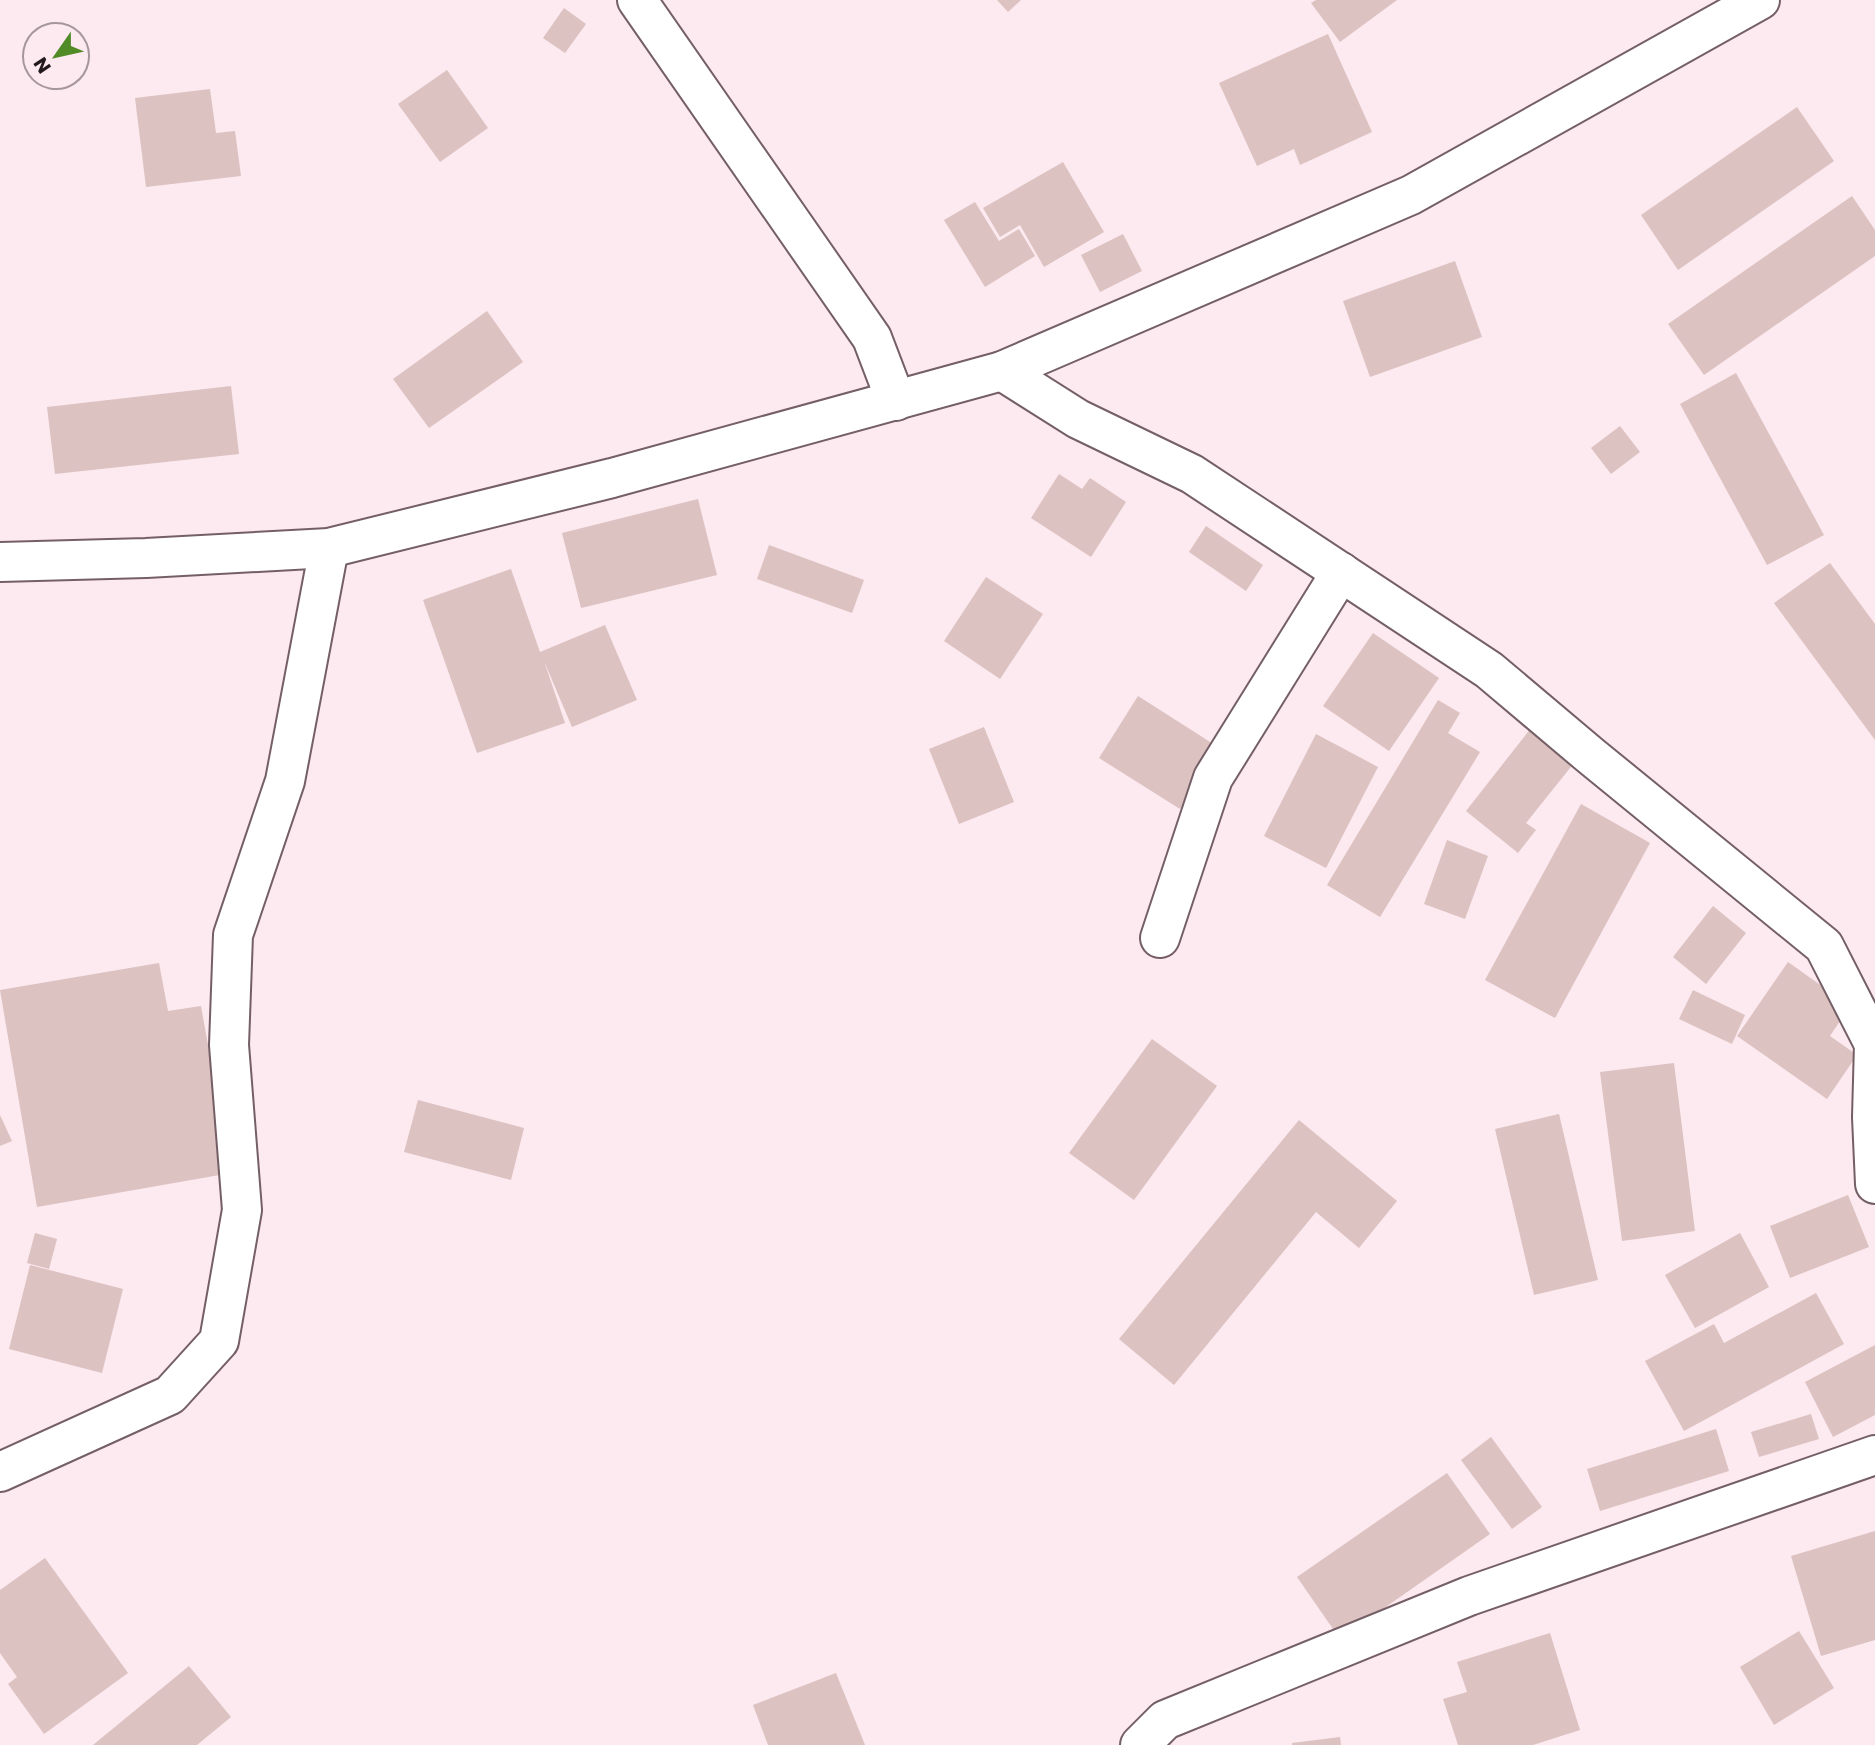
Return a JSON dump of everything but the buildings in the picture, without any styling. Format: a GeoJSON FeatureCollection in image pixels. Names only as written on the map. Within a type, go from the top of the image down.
{"type":"FeatureCollection","features":[{"type":"Feature","properties":{"kind":"street"},"geometry":{"type":"LineString","coordinates":[[637,0],[872,338],[896,401]]}},
{"type":"Feature","properties":{"kind":"street"},"geometry":{"type":"LineString","coordinates":[[0,562],[146,558],[329,548],[612,478],[1002,371],[1411,195],[1760,0]]}},
{"type":"Feature","properties":{"kind":"street"},"geometry":{"type":"LineString","coordinates":[[1002,371],[1079,419],[1192,474],[1489,670],[1601,765],[1825,946],[1874,1044],[1872,1117],[1875,1184]]}},
{"type":"Feature","properties":{"kind":"street"},"geometry":{"type":"LineString","coordinates":[[0,1472],[170,1395],[219,1341],[242,1210],[229,1045],[233,935],[285,780],[329,548]]}},
{"type":"Feature","properties":{"kind":"street"},"geometry":{"type":"LineString","coordinates":[[1160,938],[1213,778],[1340,572]]}},
{"type":"Feature","properties":{"kind":"street"},"geometry":{"type":"LineString","coordinates":[[1140,1745],[1165,1720],[1469,1596],[1875,1455]]}}]}
